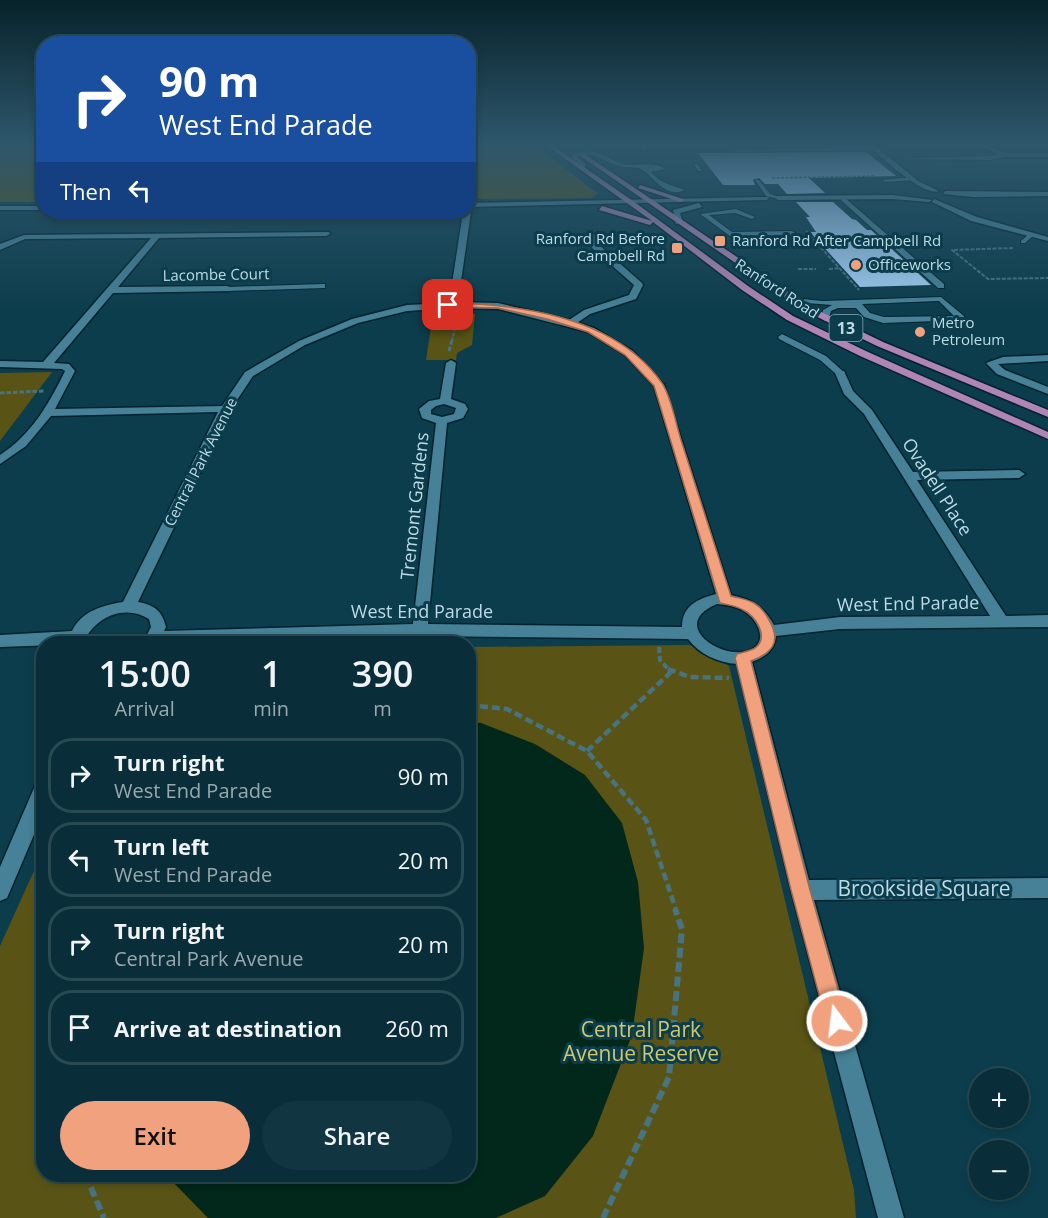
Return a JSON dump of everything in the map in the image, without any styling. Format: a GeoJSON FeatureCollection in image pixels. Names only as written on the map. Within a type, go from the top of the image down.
{"type":"FeatureCollection","features":[{"type":"Feature","properties":{"kind":"main road","name":"Ranford Road"},"geometry":{"type":"LineString","coordinates":[[628,200],[752,293],[798,322],[844,345],[1048,436]]}},
{"type":"Feature","properties":{"kind":"main road","name":"Ranford Road"},"geometry":{"type":"LineString","coordinates":[[648,200],[794,300],[825,318],[1048,414]]}},
{"type":"Feature","properties":{"kind":"main road"},"geometry":{"type":"LineString","coordinates":[[602,207],[667,229]]}},
{"type":"Feature","properties":{"kind":"street"},"geometry":{"type":"LineString","coordinates":[[525,205],[602,207],[686,200]]}},
{"type":"Feature","properties":{"kind":"street"},"geometry":{"type":"LineString","coordinates":[[653,203],[704,204],[741,200]]}},
{"type":"Feature","properties":{"kind":"street"},"geometry":{"type":"LineString","coordinates":[[783,200],[789,202],[789,206],[821,200]]}},
{"type":"Feature","properties":{"kind":"street"},"geometry":{"type":"LineString","coordinates":[[817,200],[825,200]]}},
{"type":"Feature","properties":{"kind":"street"},"geometry":{"type":"LineString","coordinates":[[920,200],[931,201],[998,227],[1048,239]]}},
{"type":"Feature","properties":{"kind":"street"},"geometry":{"type":"LineString","coordinates":[[931,201],[938,200]]}},
{"type":"Feature","properties":{"kind":"street"},"geometry":{"type":"LineString","coordinates":[[950,200],[961,213]]}},
{"type":"Feature","properties":{"kind":"street"},"geometry":{"type":"LineString","coordinates":[[476,205],[634,204]]}},
{"type":"Feature","properties":{"kind":"street"},"geometry":{"type":"LineString","coordinates":[[679,222],[676,212],[704,204]]}},
{"type":"Feature","properties":{"kind":"street"},"geometry":{"type":"LineString","coordinates":[[0,208],[36,208]]}},
{"type":"Feature","properties":{"kind":"street"},"geometry":{"type":"LineString","coordinates":[[451,305],[466,219]]}},
{"type":"Feature","properties":{"kind":"street"},"geometry":{"type":"LineString","coordinates":[[0,248],[8,242],[24,237],[326,234]]}},
{"type":"Feature","properties":{"kind":"street"},"geometry":{"type":"LineString","coordinates":[[571,323],[587,312],[633,297],[639,285],[595,246],[591,235]]}},
{"type":"Feature","properties":{"kind":"street"},"geometry":{"type":"LineString","coordinates":[[46,364],[158,236]]}},
{"type":"Feature","properties":{"kind":"street","name":"Lacombe Court"},"geometry":{"type":"LineString","coordinates":[[111,290],[227,289]]}},
{"type":"Feature","properties":{"kind":"street","name":"Central Park Avenue"},"geometry":{"type":"LineString","coordinates":[[129,605],[225,409],[249,374],[302,343],[356,321],[408,308],[451,305],[498,306],[591,330],[629,353],[659,385],[725,600]]}},
{"type":"Feature","properties":{"kind":"street"},"geometry":{"type":"LineString","coordinates":[[1048,358],[1003,360],[992,363],[1001,372],[1048,391]]}},
{"type":"Feature","properties":{"kind":"street"},"geometry":{"type":"LineString","coordinates":[[445,401],[451,363]]}},
{"type":"Feature","properties":{"kind":"street"},"geometry":{"type":"LineString","coordinates":[[0,364],[46,364],[65,366],[70,371],[47,413],[15,451],[0,460]]}},
{"type":"Feature","properties":{"kind":"street","name":"Ovadell Place"},"geometry":{"type":"LineString","coordinates":[[840,374],[849,392],[868,412],[1002,622]]}},
{"type":"Feature","properties":{"kind":"street","name":"Tremont Gardens"},"geometry":{"type":"LineString","coordinates":[[445,401],[457,403],[462,413],[454,419],[442,421],[426,416],[425,409],[433,403],[445,401]]}},
{"type":"Feature","properties":{"kind":"street"},"geometry":{"type":"LineString","coordinates":[[47,413],[225,409]]}},
{"type":"Feature","properties":{"kind":"street","name":"Tremont Gardens"},"geometry":{"type":"LineString","coordinates":[[420,630],[442,421]]}},
{"type":"Feature","properties":{"kind":"street"},"geometry":{"type":"LineString","coordinates":[[908,476],[1018,474]]}},
{"type":"Feature","properties":{"kind":"street"},"geometry":{"type":"LineString","coordinates":[[725,600],[748,606],[759,614],[769,631],[767,643],[761,651],[742,658],[723,657],[699,644],[691,633],[688,626],[690,616],[696,608],[704,602],[725,600]]}},
{"type":"Feature","properties":{"kind":"street"},"geometry":{"type":"LineString","coordinates":[[79,636],[92,618],[105,611],[129,605]]}},
{"type":"Feature","properties":{"kind":"street","name":"West End Parade"},"geometry":{"type":"LineString","coordinates":[[129,605],[152,610],[158,618],[158,630],[154,636]]}},
{"type":"Feature","properties":{"kind":"street","name":"West End Parade"},"geometry":{"type":"LineString","coordinates":[[769,631],[840,623],[1048,621]]}},
{"type":"Feature","properties":{"kind":"street","name":"West End Parade"},"geometry":{"type":"LineString","coordinates":[[259,636],[420,630],[691,633]]}},
{"type":"Feature","properties":{"kind":"street"},"geometry":{"type":"LineString","coordinates":[[0,640],[36,640]]}},
{"type":"Feature","properties":{"kind":"street"},"geometry":{"type":"LineString","coordinates":[[742,658],[801,890],[891,1218]]}},
{"type":"Feature","properties":{"kind":"street"},"geometry":{"type":"LineString","coordinates":[[0,891],[36,807]]}},
{"type":"Feature","properties":{"kind":"street","name":"Brookside Square"},"geometry":{"type":"LineString","coordinates":[[801,890],[1048,888]]}},
{"type":"Feature","properties":{"kind":"lane"},"geometry":{"type":"LineString","coordinates":[[844,200],[941,286]]}},
{"type":"Feature","properties":{"kind":"lane"},"geometry":{"type":"LineString","coordinates":[[752,217],[736,211],[702,214],[730,234],[792,233]]}},
{"type":"Feature","properties":{"kind":"lane"},"geometry":{"type":"LineString","coordinates":[[1023,242],[1031,234]]}},
{"type":"Feature","properties":{"kind":"lane","name":"Lacombe Court"},"geometry":{"type":"LineString","coordinates":[[227,289],[322,286]]}},
{"type":"Feature","properties":{"kind":"lane"},"geometry":{"type":"LineString","coordinates":[[794,300],[823,303],[941,299],[961,318],[883,320],[867,315],[858,305],[827,310],[825,318]]}},
{"type":"Feature","properties":{"kind":"lane"},"geometry":{"type":"LineString","coordinates":[[782,337],[823,358],[840,374]]}},
{"type":"Feature","properties":{"kind":"path"},"geometry":{"type":"LineString","coordinates":[[805,229],[868,300]]}},
{"type":"Feature","properties":{"kind":"path"},"geometry":{"type":"LineString","coordinates":[[1005,242],[1014,248],[952,250],[988,279],[1048,278]]}},
{"type":"Feature","properties":{"kind":"path"},"geometry":{"type":"LineString","coordinates":[[829,269],[840,268]]}},
{"type":"Feature","properties":{"kind":"path"},"geometry":{"type":"LineString","coordinates":[[798,269],[816,269]]}},
{"type":"Feature","properties":{"kind":"path"},"geometry":{"type":"LineString","coordinates":[[451,305],[449,313],[456,327],[456,335],[449,349],[451,363]]}},
{"type":"Feature","properties":{"kind":"path"},"geometry":{"type":"LineString","coordinates":[[0,393],[61,390]]}},
{"type":"Feature","properties":{"kind":"path"},"geometry":{"type":"LineString","coordinates":[[659,632],[660,660],[671,672],[690,677],[748,679]]}},
{"type":"Feature","properties":{"kind":"path"},"geometry":{"type":"LineString","coordinates":[[587,751],[671,672]]}},
{"type":"Feature","properties":{"kind":"path"},"geometry":{"type":"LineString","coordinates":[[476,706],[507,709],[587,751],[646,820],[682,929],[669,1077],[603,1218]]}},
{"type":"Feature","properties":{"kind":"path"},"geometry":{"type":"LineString","coordinates":[[88,1182],[104,1218]]}},
{"type":"Feature","properties":{"kind":"green space"},"geometry":{"type":"Polygon","coordinates":[[[0,200],[36,200],[36,202],[0,202],[0,200]]]}},
{"type":"Feature","properties":{"kind":"green space"},"geometry":{"type":"Polygon","coordinates":[[[433,314],[475,314],[472,345],[457,353],[456,360],[426,360],[433,314]]]}},
{"type":"Feature","properties":{"kind":"green space"},"geometry":{"type":"Polygon","coordinates":[[[52,372],[0,441],[0,373],[52,372]]]}},
{"type":"Feature","properties":{"kind":"green space","name":"Central Park Avenue Reserve"},"geometry":{"type":"Polygon","coordinates":[[[690,645],[729,666],[854,1190],[856,1218],[0,1218],[0,946],[36,866],[36,1182],[476,1182],[476,647],[690,645]]]}},
{"type":"Feature","properties":{"kind":"shaded area"},"geometry":{"type":"Polygon","coordinates":[[[476,723],[535,744],[585,775],[622,823],[638,882],[644,948],[632,1035],[593,1136],[545,1196],[496,1218],[208,1218],[173,1182],[476,1182],[476,723]]]}},
{"type":"Feature","properties":{"kind":"building"},"geometry":{"type":"Polygon","coordinates":[[[796,202],[833,202],[852,219],[867,230],[871,230],[931,285],[860,287],[810,232],[816,232],[806,217],[810,217],[796,202]]]}},
{"type":"Feature","properties":{"kind":"place","name":"Ranford Rd After Campbell Rd"},"geometry":{"type":"Point","coordinates":[720,241]}},
{"type":"Feature","properties":{"kind":"place","name":"Ranford Rd Before Campbell Rd"},"geometry":{"type":"Point","coordinates":[677,248]}},
{"type":"Feature","properties":{"kind":"place","name":"Officeworks"},"geometry":{"type":"Point","coordinates":[856,265]}},
{"type":"Feature","properties":{"kind":"place","name":"Metro Petroleum"},"geometry":{"type":"Point","coordinates":[920,332]}},
{"type":"Feature","properties":{"kind":"route"},"geometry":{"type":"LineString","coordinates":[[448,305],[498,306],[548,317],[591,330],[629,353],[659,385],[725,600],[748,606],[759,614],[769,631],[767,643],[761,651],[742,658],[837,1021]]}}]}
